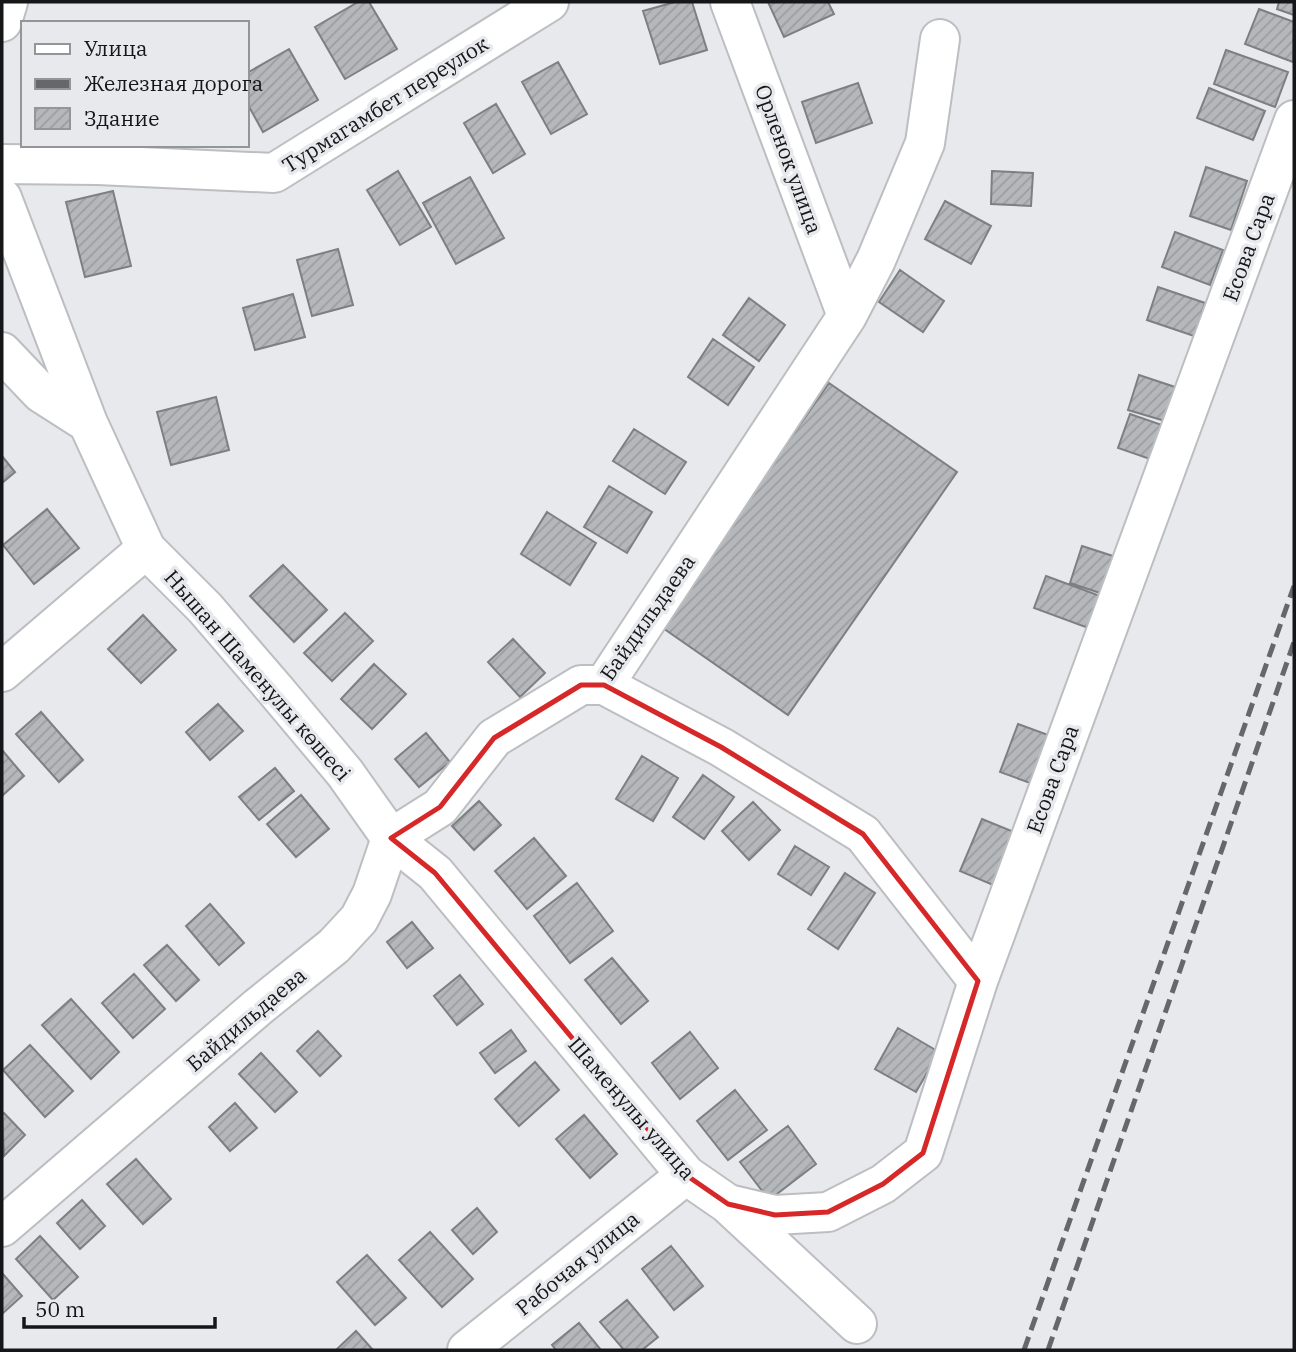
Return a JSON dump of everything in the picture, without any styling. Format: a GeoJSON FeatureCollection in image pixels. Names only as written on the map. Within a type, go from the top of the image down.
{"type":"FeatureCollection","features":[{"type":"Feature","properties":{"kind":"street"},"geometry":{"type":"LineString","coordinates":[[2,22],[8,2]]}},
{"type":"Feature","properties":{"kind":"street","name":"Турмагамбет переулок"},"geometry":{"type":"LineString","coordinates":[[2,164],[99,165],[274,173],[549,2]]}},
{"type":"Feature","properties":{"kind":"street","name":"Орленок улица"},"geometry":{"type":"LineString","coordinates":[[730,2],[847,316]]}},
{"type":"Feature","properties":{"kind":"street","name":"Байдильдаева"},"geometry":{"type":"LineString","coordinates":[[2,1227],[258,1007],[334,946],[359,919],[372,894],[391,838],[440,807],[494,738],[581,685],[604,685],[847,316],[876,260],[925,143],[940,39]]}},
{"type":"Feature","properties":{"kind":"street","name":"Есова Сара"},"geometry":{"type":"LineString","coordinates":[[978,981],[1294,120]]}},
{"type":"Feature","properties":{"kind":"street","name":"Нышан Шаменулы көшесі"},"geometry":{"type":"LineString","coordinates":[[2,198],[88,423],[146,549],[205,608],[278,693],[345,773],[391,838]]}},
{"type":"Feature","properties":{"kind":"street"},"geometry":{"type":"LineString","coordinates":[[2,352],[41,393],[88,423]]}},
{"type":"Feature","properties":{"kind":"street"},"geometry":{"type":"LineString","coordinates":[[2,672],[146,549]]}},
{"type":"Feature","properties":{"kind":"street"},"geometry":{"type":"LineString","coordinates":[[604,685],[721,747],[863,834],[978,981]]}},
{"type":"Feature","properties":{"kind":"street","name":"Шаменулы улица"},"geometry":{"type":"LineString","coordinates":[[391,838],[435,873],[686,1175],[728,1205],[775,1215],[828,1212],[883,1184],[923,1153],[978,981]]}},
{"type":"Feature","properties":{"kind":"street","name":"Рабочая улица"},"geometry":{"type":"LineString","coordinates":[[467,1350],[686,1175]]}},
{"type":"Feature","properties":{"kind":"street"},"geometry":{"type":"LineString","coordinates":[[728,1205],[856,1326]]}},
{"type":"Feature","properties":{"kind":"highlighted area"},"geometry":{"type":"Polygon","coordinates":[[[581,685],[604,685],[721,747],[863,834],[978,981],[923,1153],[883,1184],[828,1212],[775,1215],[728,1204],[686,1175],[435,873],[391,838],[440,807],[494,738],[581,685]]]}},
{"type":"Feature","properties":{"kind":"building"},"geometry":{"type":"Polygon","coordinates":[[[358,2],[369,2],[397,49],[345,79],[315,27],[358,2]]]}},
{"type":"Feature","properties":{"kind":"building"},"geometry":{"type":"Polygon","coordinates":[[[675,2],[692,2],[707,50],[660,64],[643,11],[675,2]]]}},
{"type":"Feature","properties":{"kind":"building"},"geometry":{"type":"Polygon","coordinates":[[[768,2],[828,2],[834,14],[784,37],[768,2]]]}},
{"type":"Feature","properties":{"kind":"building"},"geometry":{"type":"Polygon","coordinates":[[[1279,2],[1294,2],[1294,15],[1277,9],[1279,2]]]}},
{"type":"Feature","properties":{"kind":"building"},"geometry":{"type":"Polygon","coordinates":[[[1259,9],[1294,22],[1293,62],[1245,44],[1259,9]]]}},
{"type":"Feature","properties":{"kind":"building"},"geometry":{"type":"Polygon","coordinates":[[[289,49],[318,100],[263,132],[248,105],[248,72],[289,49]]]}},
{"type":"Feature","properties":{"kind":"building"},"geometry":{"type":"Polygon","coordinates":[[[1226,50],[1288,72],[1275,107],[1214,84],[1226,50]]]}},
{"type":"Feature","properties":{"kind":"building"},"geometry":{"type":"Polygon","coordinates":[[[558,62],[587,114],[551,134],[522,82],[558,62]]]}},
{"type":"Feature","properties":{"kind":"building"},"geometry":{"type":"Polygon","coordinates":[[[858,83],[872,123],[816,143],[802,102],[858,83]]]}},
{"type":"Feature","properties":{"kind":"building"},"geometry":{"type":"Polygon","coordinates":[[[1209,88],[1265,111],[1253,140],[1197,118],[1209,88]]]}},
{"type":"Feature","properties":{"kind":"building"},"geometry":{"type":"Polygon","coordinates":[[[496,104],[525,154],[493,173],[464,123],[496,104]]]}},
{"type":"Feature","properties":{"kind":"building"},"geometry":{"type":"Polygon","coordinates":[[[1206,167],[1247,181],[1231,230],[1190,216],[1206,167]]]}},
{"type":"Feature","properties":{"kind":"building"},"geometry":{"type":"Polygon","coordinates":[[[398,171],[431,227],[400,245],[367,190],[398,171]]]}},
{"type":"Feature","properties":{"kind":"building"},"geometry":{"type":"Polygon","coordinates":[[[992,171],[1033,173],[1031,206],[991,204],[992,171]]]}},
{"type":"Feature","properties":{"kind":"building"},"geometry":{"type":"Polygon","coordinates":[[[470,177],[504,238],[456,264],[423,203],[470,177]]]}},
{"type":"Feature","properties":{"kind":"building"},"geometry":{"type":"Polygon","coordinates":[[[113,191],[131,266],[85,277],[66,202],[113,191]]]}},
{"type":"Feature","properties":{"kind":"building"},"geometry":{"type":"Polygon","coordinates":[[[945,201],[991,226],[971,264],[925,239],[945,201]]]}},
{"type":"Feature","properties":{"kind":"building"},"geometry":{"type":"Polygon","coordinates":[[[1175,232],[1223,250],[1210,285],[1162,267],[1175,232]]]}},
{"type":"Feature","properties":{"kind":"building"},"geometry":{"type":"Polygon","coordinates":[[[338,249],[353,305],[312,316],[297,260],[338,249]]]}},
{"type":"Feature","properties":{"kind":"building"},"geometry":{"type":"Polygon","coordinates":[[[900,270],[944,301],[923,332],[879,302],[900,270]]]}},
{"type":"Feature","properties":{"kind":"building"},"geometry":{"type":"Polygon","coordinates":[[[1158,287],[1205,303],[1194,336],[1147,320],[1158,287]]]}},
{"type":"Feature","properties":{"kind":"building"},"geometry":{"type":"Polygon","coordinates":[[[293,294],[305,337],[255,350],[243,308],[293,294]]]}},
{"type":"Feature","properties":{"kind":"building"},"geometry":{"type":"Polygon","coordinates":[[[749,298],[785,325],[759,361],[723,335],[749,298]]]}},
{"type":"Feature","properties":{"kind":"building"},"geometry":{"type":"Polygon","coordinates":[[[713,339],[754,367],[728,405],[688,377],[713,339]]]}},
{"type":"Feature","properties":{"kind":"building"},"geometry":{"type":"Polygon","coordinates":[[[1139,375],[1175,387],[1165,421],[1128,410],[1139,375]]]}},
{"type":"Feature","properties":{"kind":"building"},"geometry":{"type":"Polygon","coordinates":[[[829,383],[957,472],[788,715],[660,626],[829,383]]]}},
{"type":"Feature","properties":{"kind":"building"},"geometry":{"type":"Polygon","coordinates":[[[216,397],[229,450],[171,465],[157,412],[216,397]]]}},
{"type":"Feature","properties":{"kind":"building"},"geometry":{"type":"Polygon","coordinates":[[[1130,414],[1162,425],[1150,459],[1118,448],[1130,414]]]}},
{"type":"Feature","properties":{"kind":"building"},"geometry":{"type":"Polygon","coordinates":[[[634,429],[686,462],[665,494],[613,461],[634,429]]]}},
{"type":"Feature","properties":{"kind":"building"},"geometry":{"type":"Polygon","coordinates":[[[2,456],[15,472],[2,483],[2,456]]]}},
{"type":"Feature","properties":{"kind":"building"},"geometry":{"type":"Polygon","coordinates":[[[609,486],[652,512],[627,553],[584,527],[609,486]]]}},
{"type":"Feature","properties":{"kind":"building"},"geometry":{"type":"Polygon","coordinates":[[[47,509],[79,548],[34,584],[3,545],[47,509]]]}},
{"type":"Feature","properties":{"kind":"building"},"geometry":{"type":"Polygon","coordinates":[[[547,512],[596,543],[570,585],[521,554],[547,512]]]}},
{"type":"Feature","properties":{"kind":"building"},"geometry":{"type":"Polygon","coordinates":[[[1082,546],[1116,557],[1103,594],[1070,583],[1082,546]]]}},
{"type":"Feature","properties":{"kind":"building"},"geometry":{"type":"Polygon","coordinates":[[[283,565],[327,610],[294,642],[250,596],[283,565]]]}},
{"type":"Feature","properties":{"kind":"building"},"geometry":{"type":"Polygon","coordinates":[[[1046,576],[1103,597],[1091,629],[1034,608],[1046,576]]]}},
{"type":"Feature","properties":{"kind":"building"},"geometry":{"type":"Polygon","coordinates":[[[345,613],[373,641],[332,681],[304,653],[345,613]]]}},
{"type":"Feature","properties":{"kind":"building"},"geometry":{"type":"Polygon","coordinates":[[[143,615],[176,650],[141,683],[108,649],[143,615]]]}},
{"type":"Feature","properties":{"kind":"building"},"geometry":{"type":"Polygon","coordinates":[[[513,639],[545,673],[520,697],[488,662],[513,639]]]}},
{"type":"Feature","properties":{"kind":"building"},"geometry":{"type":"Polygon","coordinates":[[[374,664],[406,694],[372,729],[341,699],[374,664]]]}},
{"type":"Feature","properties":{"kind":"building"},"geometry":{"type":"Polygon","coordinates":[[[218,704],[243,731],[210,760],[186,732],[218,704]]]}},
{"type":"Feature","properties":{"kind":"building"},"geometry":{"type":"Polygon","coordinates":[[[41,712],[83,760],[59,782],[16,734],[41,712]]]}},
{"type":"Feature","properties":{"kind":"building"},"geometry":{"type":"Polygon","coordinates":[[[1018,724],[1051,736],[1033,784],[1000,772],[1018,724]]]}},
{"type":"Feature","properties":{"kind":"building"},"geometry":{"type":"Polygon","coordinates":[[[426,733],[450,762],[419,787],[395,759],[426,733]]]}},
{"type":"Feature","properties":{"kind":"building"},"geometry":{"type":"Polygon","coordinates":[[[2,750],[24,776],[2,796],[2,750]]]}},
{"type":"Feature","properties":{"kind":"building"},"geometry":{"type":"Polygon","coordinates":[[[642,756],[678,778],[653,821],[616,799],[642,756]]]}},
{"type":"Feature","properties":{"kind":"building"},"geometry":{"type":"Polygon","coordinates":[[[275,768],[294,791],[259,820],[239,797],[275,768]]]}},
{"type":"Feature","properties":{"kind":"building"},"geometry":{"type":"Polygon","coordinates":[[[703,775],[734,797],[704,839],[673,817],[703,775]]]}},
{"type":"Feature","properties":{"kind":"building"},"geometry":{"type":"Polygon","coordinates":[[[301,795],[329,829],[296,857],[267,824],[301,795]]]}},
{"type":"Feature","properties":{"kind":"building"},"geometry":{"type":"Polygon","coordinates":[[[479,801],[501,825],[474,850],[452,826],[479,801]]]}},
{"type":"Feature","properties":{"kind":"building"},"geometry":{"type":"Polygon","coordinates":[[[753,802],[780,830],[749,860],[722,831],[753,802]]]}},
{"type":"Feature","properties":{"kind":"building"},"geometry":{"type":"Polygon","coordinates":[[[982,819],[1014,832],[993,885],[960,871],[982,819]]]}},
{"type":"Feature","properties":{"kind":"building"},"geometry":{"type":"Polygon","coordinates":[[[534,838],[566,876],[527,909],[495,871],[534,838]]]}},
{"type":"Feature","properties":{"kind":"building"},"geometry":{"type":"Polygon","coordinates":[[[795,846],[829,867],[811,895],[778,874],[795,846]]]}},
{"type":"Feature","properties":{"kind":"building"},"geometry":{"type":"Polygon","coordinates":[[[845,873],[875,893],[838,949],[808,929],[845,873]]]}},
{"type":"Feature","properties":{"kind":"building"},"geometry":{"type":"Polygon","coordinates":[[[577,883],[613,931],[570,963],[534,916],[577,883]]]}},
{"type":"Feature","properties":{"kind":"building"},"geometry":{"type":"Polygon","coordinates":[[[210,904],[244,943],[219,965],[186,926],[210,904]]]}},
{"type":"Feature","properties":{"kind":"building"},"geometry":{"type":"Polygon","coordinates":[[[412,922],[433,948],[407,968],[387,942],[412,922]]]}},
{"type":"Feature","properties":{"kind":"building"},"geometry":{"type":"Polygon","coordinates":[[[167,945],[199,980],[176,1001],[144,965],[167,945]]]}},
{"type":"Feature","properties":{"kind":"building"},"geometry":{"type":"Polygon","coordinates":[[[612,958],[648,1001],[621,1024],[585,980],[612,958]]]}},
{"type":"Feature","properties":{"kind":"building"},"geometry":{"type":"Polygon","coordinates":[[[134,974],[165,1009],[133,1038],[102,1003],[134,974]]]}},
{"type":"Feature","properties":{"kind":"building"},"geometry":{"type":"Polygon","coordinates":[[[460,975],[483,1004],[457,1025],[434,996],[460,975]]]}},
{"type":"Feature","properties":{"kind":"building"},"geometry":{"type":"Polygon","coordinates":[[[71,999],[119,1052],[91,1079],[42,1025],[71,999]]]}},
{"type":"Feature","properties":{"kind":"building"},"geometry":{"type":"Polygon","coordinates":[[[898,1028],[939,1052],[916,1092],[875,1069],[898,1028]]]}},
{"type":"Feature","properties":{"kind":"building"},"geometry":{"type":"Polygon","coordinates":[[[511,1030],[526,1051],[495,1073],[480,1053],[511,1030]]]}},
{"type":"Feature","properties":{"kind":"building"},"geometry":{"type":"Polygon","coordinates":[[[318,1031],[341,1056],[320,1076],[297,1051],[318,1031]]]}},
{"type":"Feature","properties":{"kind":"building"},"geometry":{"type":"Polygon","coordinates":[[[690,1032],[718,1068],[680,1099],[652,1063],[690,1032]]]}},
{"type":"Feature","properties":{"kind":"building"},"geometry":{"type":"Polygon","coordinates":[[[30,1045],[73,1091],[45,1117],[3,1070],[30,1045]]]}},
{"type":"Feature","properties":{"kind":"building"},"geometry":{"type":"Polygon","coordinates":[[[261,1053],[297,1092],[275,1112],[239,1074],[261,1053]]]}},
{"type":"Feature","properties":{"kind":"building"},"geometry":{"type":"Polygon","coordinates":[[[535,1062],[559,1090],[519,1126],[495,1099],[535,1062]]]}},
{"type":"Feature","properties":{"kind":"building"},"geometry":{"type":"Polygon","coordinates":[[[735,1090],[767,1130],[728,1160],[697,1121],[735,1090]]]}},
{"type":"Feature","properties":{"kind":"building"},"geometry":{"type":"Polygon","coordinates":[[[235,1103],[257,1128],[230,1151],[209,1127],[235,1103]]]}},
{"type":"Feature","properties":{"kind":"building"},"geometry":{"type":"Polygon","coordinates":[[[4,1113],[25,1135],[4,1156],[2,1115],[4,1113]]]}},
{"type":"Feature","properties":{"kind":"building"},"geometry":{"type":"Polygon","coordinates":[[[584,1115],[617,1154],[590,1178],[556,1139],[584,1115]]]}},
{"type":"Feature","properties":{"kind":"building"},"geometry":{"type":"Polygon","coordinates":[[[788,1126],[816,1164],[769,1200],[740,1162],[788,1126]]]}},
{"type":"Feature","properties":{"kind":"building"},"geometry":{"type":"Polygon","coordinates":[[[136,1159],[171,1199],[143,1224],[107,1184],[136,1159]]]}},
{"type":"Feature","properties":{"kind":"building"},"geometry":{"type":"Polygon","coordinates":[[[82,1200],[105,1226],[80,1249],[57,1223],[82,1200]]]}},
{"type":"Feature","properties":{"kind":"building"},"geometry":{"type":"Polygon","coordinates":[[[477,1208],[497,1232],[473,1254],[452,1230],[477,1208]]]}},
{"type":"Feature","properties":{"kind":"building"},"geometry":{"type":"Polygon","coordinates":[[[430,1232],[473,1279],[442,1307],[399,1260],[430,1232]]]}},
{"type":"Feature","properties":{"kind":"building"},"geometry":{"type":"Polygon","coordinates":[[[40,1236],[78,1277],[53,1300],[16,1259],[40,1236]]]}},
{"type":"Feature","properties":{"kind":"building"},"geometry":{"type":"Polygon","coordinates":[[[671,1246],[703,1286],[674,1310],[642,1269],[671,1246]]]}},
{"type":"Feature","properties":{"kind":"building"},"geometry":{"type":"Polygon","coordinates":[[[367,1255],[406,1298],[375,1325],[337,1282],[367,1255]]]}},
{"type":"Feature","properties":{"kind":"building"},"geometry":{"type":"Polygon","coordinates":[[[2,1273],[22,1296],[2,1314],[2,1273]]]}},
{"type":"Feature","properties":{"kind":"building"},"geometry":{"type":"Polygon","coordinates":[[[627,1300],[658,1337],[642,1350],[624,1350],[600,1322],[627,1300]]]}},
{"type":"Feature","properties":{"kind":"building"},"geometry":{"type":"Polygon","coordinates":[[[579,1323],[601,1350],[556,1350],[552,1345],[579,1323]]]}},
{"type":"Feature","properties":{"kind":"building"},"geometry":{"type":"Polygon","coordinates":[[[356,1331],[373,1350],[336,1350],[356,1331]]]}},
{"type":"Feature","properties":{"kind":"railway"},"geometry":{"type":"LineString","coordinates":[[1024,1350],[1294,586]]}},
{"type":"Feature","properties":{"kind":"railway"},"geometry":{"type":"LineString","coordinates":[[1048,1350],[1294,642]]}}]}
